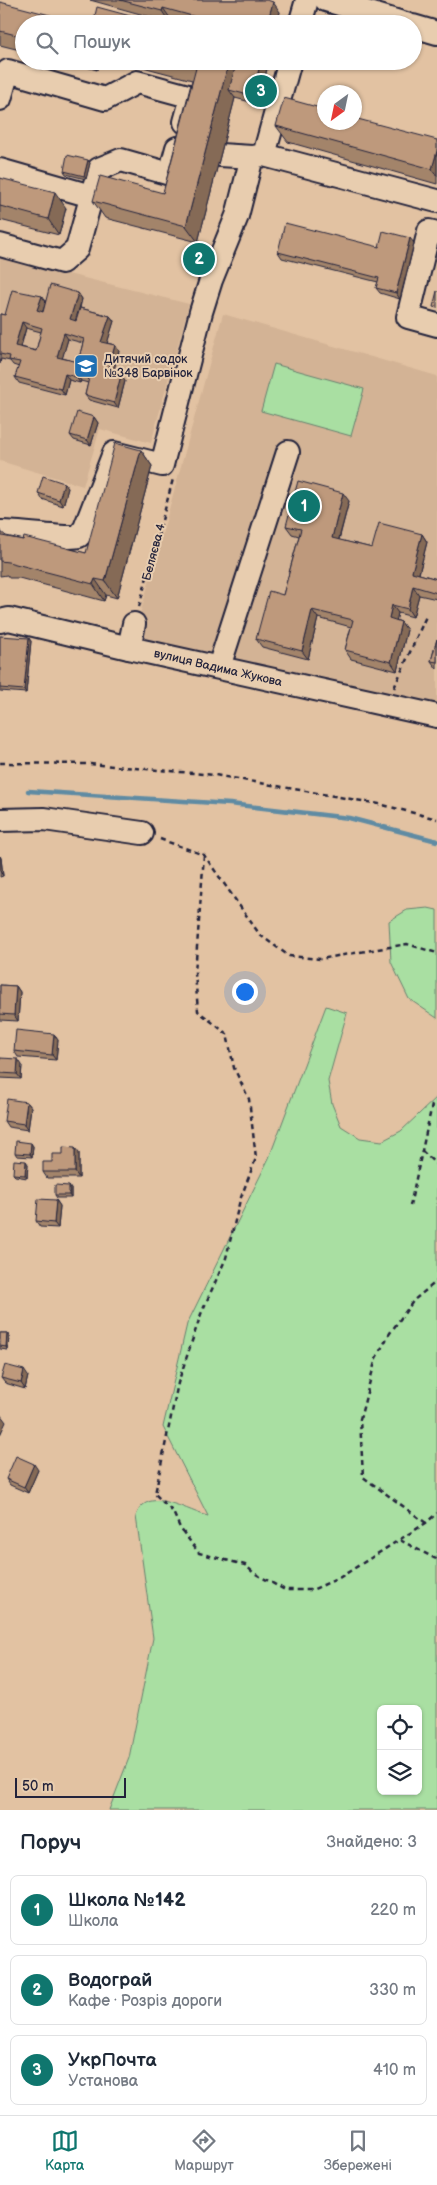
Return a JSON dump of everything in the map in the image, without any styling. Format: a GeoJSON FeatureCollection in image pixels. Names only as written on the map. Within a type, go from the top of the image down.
{"type":"FeatureCollection","features":[{"type":"Feature","properties":{"kind":"street"},"geometry":{"type":"LineString","coordinates":[[303,15],[307,0]]}},
{"type":"Feature","properties":{"kind":"street"},"geometry":{"type":"LineString","coordinates":[[326,0],[376,15]]}},
{"type":"Feature","properties":{"kind":"street"},"geometry":{"type":"LineString","coordinates":[[422,29],[437,33]]}},
{"type":"Feature","properties":{"kind":"street"},"geometry":{"type":"LineString","coordinates":[[0,532],[69,538],[79,536],[85,528],[114,453],[162,465],[211,280],[238,216],[287,70]]}},
{"type":"Feature","properties":{"kind":"street"},"geometry":{"type":"LineString","coordinates":[[0,99],[8,71],[105,99],[137,82],[192,98],[186,142],[170,174],[121,160],[99,168],[77,249],[62,262],[0,245]]}},
{"type":"Feature","properties":{"kind":"street"},"geometry":{"type":"LineString","coordinates":[[220,155],[258,156],[437,201]]}},
{"type":"Feature","properties":{"kind":"street"},"geometry":{"type":"LineString","coordinates":[[0,170],[92,196]]}},
{"type":"Feature","properties":{"kind":"street"},"geometry":{"type":"LineString","coordinates":[[437,233],[429,231],[408,317],[437,325]]}},
{"type":"Feature","properties":{"kind":"street"},"geometry":{"type":"LineString","coordinates":[[218,667],[288,452]]}},
{"type":"Feature","properties":{"kind":"street","name":"вулиця Вадима Жукова"},"geometry":{"type":"LineString","coordinates":[[0,621],[9,619],[130,648],[437,716]]}},
{"type":"Feature","properties":{"kind":"street"},"geometry":{"type":"LineString","coordinates":[[130,648],[134,624]]}},
{"type":"Feature","properties":{"kind":"street"},"geometry":{"type":"LineString","coordinates":[[0,820],[44,819],[142,833]]}},
{"type":"Feature","properties":{"kind":"path","name":"Беляєва 4"},"geometry":{"type":"LineString","coordinates":[[134,624],[176,470],[162,465]]}},
{"type":"Feature","properties":{"kind":"path"},"geometry":{"type":"LineString","coordinates":[[386,706],[428,614]]}},
{"type":"Feature","properties":{"kind":"path"},"geometry":{"type":"LineString","coordinates":[[0,763],[90,764],[215,775],[379,804],[437,818]]}},
{"type":"Feature","properties":{"kind":"path"},"geometry":{"type":"LineString","coordinates":[[142,833],[204,855],[260,935],[289,956],[320,959],[407,944],[437,953]]}},
{"type":"Feature","properties":{"kind":"path"},"geometry":{"type":"LineString","coordinates":[[204,855],[196,973],[198,1011],[227,1034],[234,1068],[249,1099],[256,1158],[240,1200],[226,1258],[201,1314],[178,1383],[155,1494],[173,1512],[180,1528],[199,1553],[245,1565],[254,1573],[285,1590],[312,1590],[339,1578],[426,1523],[437,1513]]}},
{"type":"Feature","properties":{"kind":"path"},"geometry":{"type":"LineString","coordinates":[[410,1206],[432,1105],[437,1102]]}},
{"type":"Feature","properties":{"kind":"path"},"geometry":{"type":"LineString","coordinates":[[422,1151],[437,1165]]}},
{"type":"Feature","properties":{"kind":"path"},"geometry":{"type":"LineString","coordinates":[[426,1523],[363,1476],[360,1419],[376,1358],[390,1333],[414,1300],[437,1281]]}},
{"type":"Feature","properties":{"kind":"path"},"geometry":{"type":"LineString","coordinates":[[400,1540],[436,1559],[437,1562]]}},
{"type":"Feature","properties":{"kind":"shaded area","name":"Дитячий садок №348 Барвінок"},"geometry":{"type":"Polygon","coordinates":[[[0,257],[189,304],[151,443],[100,429],[83,486],[0,461],[0,257]]]}},
{"type":"Feature","properties":{"kind":"shaded area"},"geometry":{"type":"Polygon","coordinates":[[[223,314],[437,376],[437,707],[221,659],[134,636],[223,314]]]}},
{"type":"Feature","properties":{"kind":"green space"},"geometry":{"type":"Polygon","coordinates":[[[274,364],[364,389],[351,436],[261,411],[274,364]]]}},
{"type":"Feature","properties":{"kind":"green space"},"geometry":{"type":"Polygon","coordinates":[[[428,908],[437,910],[437,1018],[409,999],[391,962],[389,921],[407,910],[428,908]]]}},
{"type":"Feature","properties":{"kind":"green space"},"geometry":{"type":"Polygon","coordinates":[[[326,1006],[347,1013],[328,1081],[332,1104],[341,1126],[360,1138],[382,1141],[401,1131],[437,1097],[437,1810],[109,1810],[129,1758],[153,1638],[136,1516],[141,1507],[149,1502],[158,1501],[178,1505],[208,1516],[163,1427],[187,1324],[269,1158],[326,1006]]]}},
{"type":"Feature","properties":{"kind":"building"},"geometry":{"type":"Polygon","coordinates":[[[120,0],[267,0],[273,2],[269,15],[189,15],[163,8],[162,11],[120,0]]]}},
{"type":"Feature","properties":{"kind":"building"},"geometry":{"type":"Polygon","coordinates":[[[0,2],[50,15],[15,15],[15,35],[0,31],[0,2]]]}},
{"type":"Feature","properties":{"kind":"building"},"geometry":{"type":"Polygon","coordinates":[[[97,7],[127,15],[95,15],[97,7]]]}},
{"type":"Feature","properties":{"kind":"building"},"geometry":{"type":"Polygon","coordinates":[[[195,70],[227,70],[186,226],[93,201],[100,176],[163,193],[195,70]]]}},
{"type":"Feature","properties":{"kind":"building"},"geometry":{"type":"Polygon","coordinates":[[[235,70],[259,70],[252,96],[229,90],[235,70]]]}},
{"type":"Feature","properties":{"kind":"building"},"geometry":{"type":"Polygon","coordinates":[[[284,98],[317,107],[317,130],[362,130],[362,120],[437,140],[437,151],[432,169],[276,126],[284,98]]]}},
{"type":"Feature","properties":{"kind":"building"},"geometry":{"type":"Polygon","coordinates":[[[67,155],[88,160],[84,176],[64,171],[67,155]]]}},
{"type":"Feature","properties":{"kind":"building"},"geometry":{"type":"Polygon","coordinates":[[[0,178],[55,192],[48,219],[0,206],[0,178]]]}},
{"type":"Feature","properties":{"kind":"building"},"geometry":{"type":"Polygon","coordinates":[[[285,223],[379,247],[383,231],[410,238],[396,293],[376,288],[379,278],[278,252],[285,223]]]}},
{"type":"Feature","properties":{"kind":"building"},"geometry":{"type":"Polygon","coordinates":[[[50,285],[78,293],[70,319],[76,321],[80,308],[110,316],[101,342],[115,345],[108,371],[121,375],[114,403],[85,395],[89,378],[65,374],[61,389],[15,377],[20,362],[9,360],[10,356],[0,354],[0,314],[5,315],[12,290],[42,296],[37,310],[43,312],[50,285]],[[22,322],[15,346],[36,351],[42,328],[22,322]],[[64,333],[57,357],[78,362],[84,339],[64,333]]]}},
{"type":"Feature","properties":{"kind":"building"},"geometry":{"type":"Polygon","coordinates":[[[437,291],[437,308],[433,307],[437,291]]]}},
{"type":"Feature","properties":{"kind":"building"},"geometry":{"type":"Polygon","coordinates":[[[77,412],[94,417],[87,440],[70,435],[77,412]]]}},
{"type":"Feature","properties":{"kind":"building"},"geometry":{"type":"Polygon","coordinates":[[[115,443],[141,450],[105,581],[95,579],[93,584],[0,561],[1,530],[2,536],[23,540],[24,537],[86,553],[115,443]]]}},
{"type":"Feature","properties":{"kind":"building"},"geometry":{"type":"Polygon","coordinates":[[[43,476],[64,483],[59,500],[38,493],[43,476]]]}},
{"type":"Feature","properties":{"kind":"building"},"geometry":{"type":"Polygon","coordinates":[[[298,481],[343,493],[332,538],[372,548],[379,523],[422,534],[412,572],[437,579],[437,593],[413,586],[408,609],[392,605],[389,618],[401,622],[391,662],[345,650],[353,620],[312,610],[302,651],[256,639],[269,591],[283,595],[301,529],[286,526],[298,481]]]}},
{"type":"Feature","properties":{"kind":"building"},"geometry":{"type":"Polygon","coordinates":[[[0,636],[29,638],[24,690],[0,688],[0,636]]]}},
{"type":"Feature","properties":{"kind":"building"},"geometry":{"type":"Polygon","coordinates":[[[437,639],[437,662],[431,661],[437,639]]]}},
{"type":"Feature","properties":{"kind":"building"},"geometry":{"type":"Polygon","coordinates":[[[0,985],[16,986],[14,1015],[0,1014],[0,985]]]}},
{"type":"Feature","properties":{"kind":"building"},"geometry":{"type":"Polygon","coordinates":[[[16,1030],[54,1034],[52,1055],[14,1051],[16,1030]]]}},
{"type":"Feature","properties":{"kind":"building"},"geometry":{"type":"Polygon","coordinates":[[[0,1058],[18,1059],[17,1074],[0,1073],[0,1058]]]}},
{"type":"Feature","properties":{"kind":"building"},"geometry":{"type":"Polygon","coordinates":[[[7,1099],[27,1102],[24,1124],[4,1121],[7,1099]]]}},
{"type":"Feature","properties":{"kind":"building"},"geometry":{"type":"Polygon","coordinates":[[[16,1141],[31,1143],[30,1154],[15,1153],[16,1141]]]}},
{"type":"Feature","properties":{"kind":"building"},"geometry":{"type":"Polygon","coordinates":[[[63,1147],[75,1148],[75,1172],[43,1172],[43,1162],[52,1162],[52,1154],[63,1154],[63,1147]]]}},
{"type":"Feature","properties":{"kind":"building"},"geometry":{"type":"Polygon","coordinates":[[[14,1160],[26,1161],[25,1175],[13,1174],[14,1160]]]}},
{"type":"Feature","properties":{"kind":"building"},"geometry":{"type":"Polygon","coordinates":[[[55,1185],[69,1186],[69,1195],[55,1195],[55,1185]]]}},
{"type":"Feature","properties":{"kind":"building"},"geometry":{"type":"Polygon","coordinates":[[[38,1199],[56,1200],[54,1223],[36,1221],[38,1199]]]}},
{"type":"Feature","properties":{"kind":"building"},"geometry":{"type":"Polygon","coordinates":[[[0,1333],[7,1333],[6,1347],[0,1346],[0,1333]]]}},
{"type":"Feature","properties":{"kind":"building"},"geometry":{"type":"Polygon","coordinates":[[[5,1365],[24,1370],[21,1383],[1,1378],[5,1365]]]}},
{"type":"Feature","properties":{"kind":"building"},"geometry":{"type":"Polygon","coordinates":[[[16,1456],[34,1464],[24,1487],[6,1479],[16,1456]]]}},
{"type":"Feature","properties":{"kind":"waterway"},"geometry":{"type":"LineString","coordinates":[[28,791],[230,804],[349,818],[437,841]]}},
{"type":"Feature","properties":{"kind":"place","name":"УкрПочта"},"geometry":{"type":"Point","coordinates":[261,91]}},
{"type":"Feature","properties":{"kind":"place","name":"Водограй"},"geometry":{"type":"Point","coordinates":[199,259]}},
{"type":"Feature","properties":{"kind":"place","name":"Дитячий садок №348 Барвінок"},"geometry":{"type":"Point","coordinates":[86,366]}},
{"type":"Feature","properties":{"kind":"place","name":"Школа №142"},"geometry":{"type":"Point","coordinates":[304,506]}}]}
